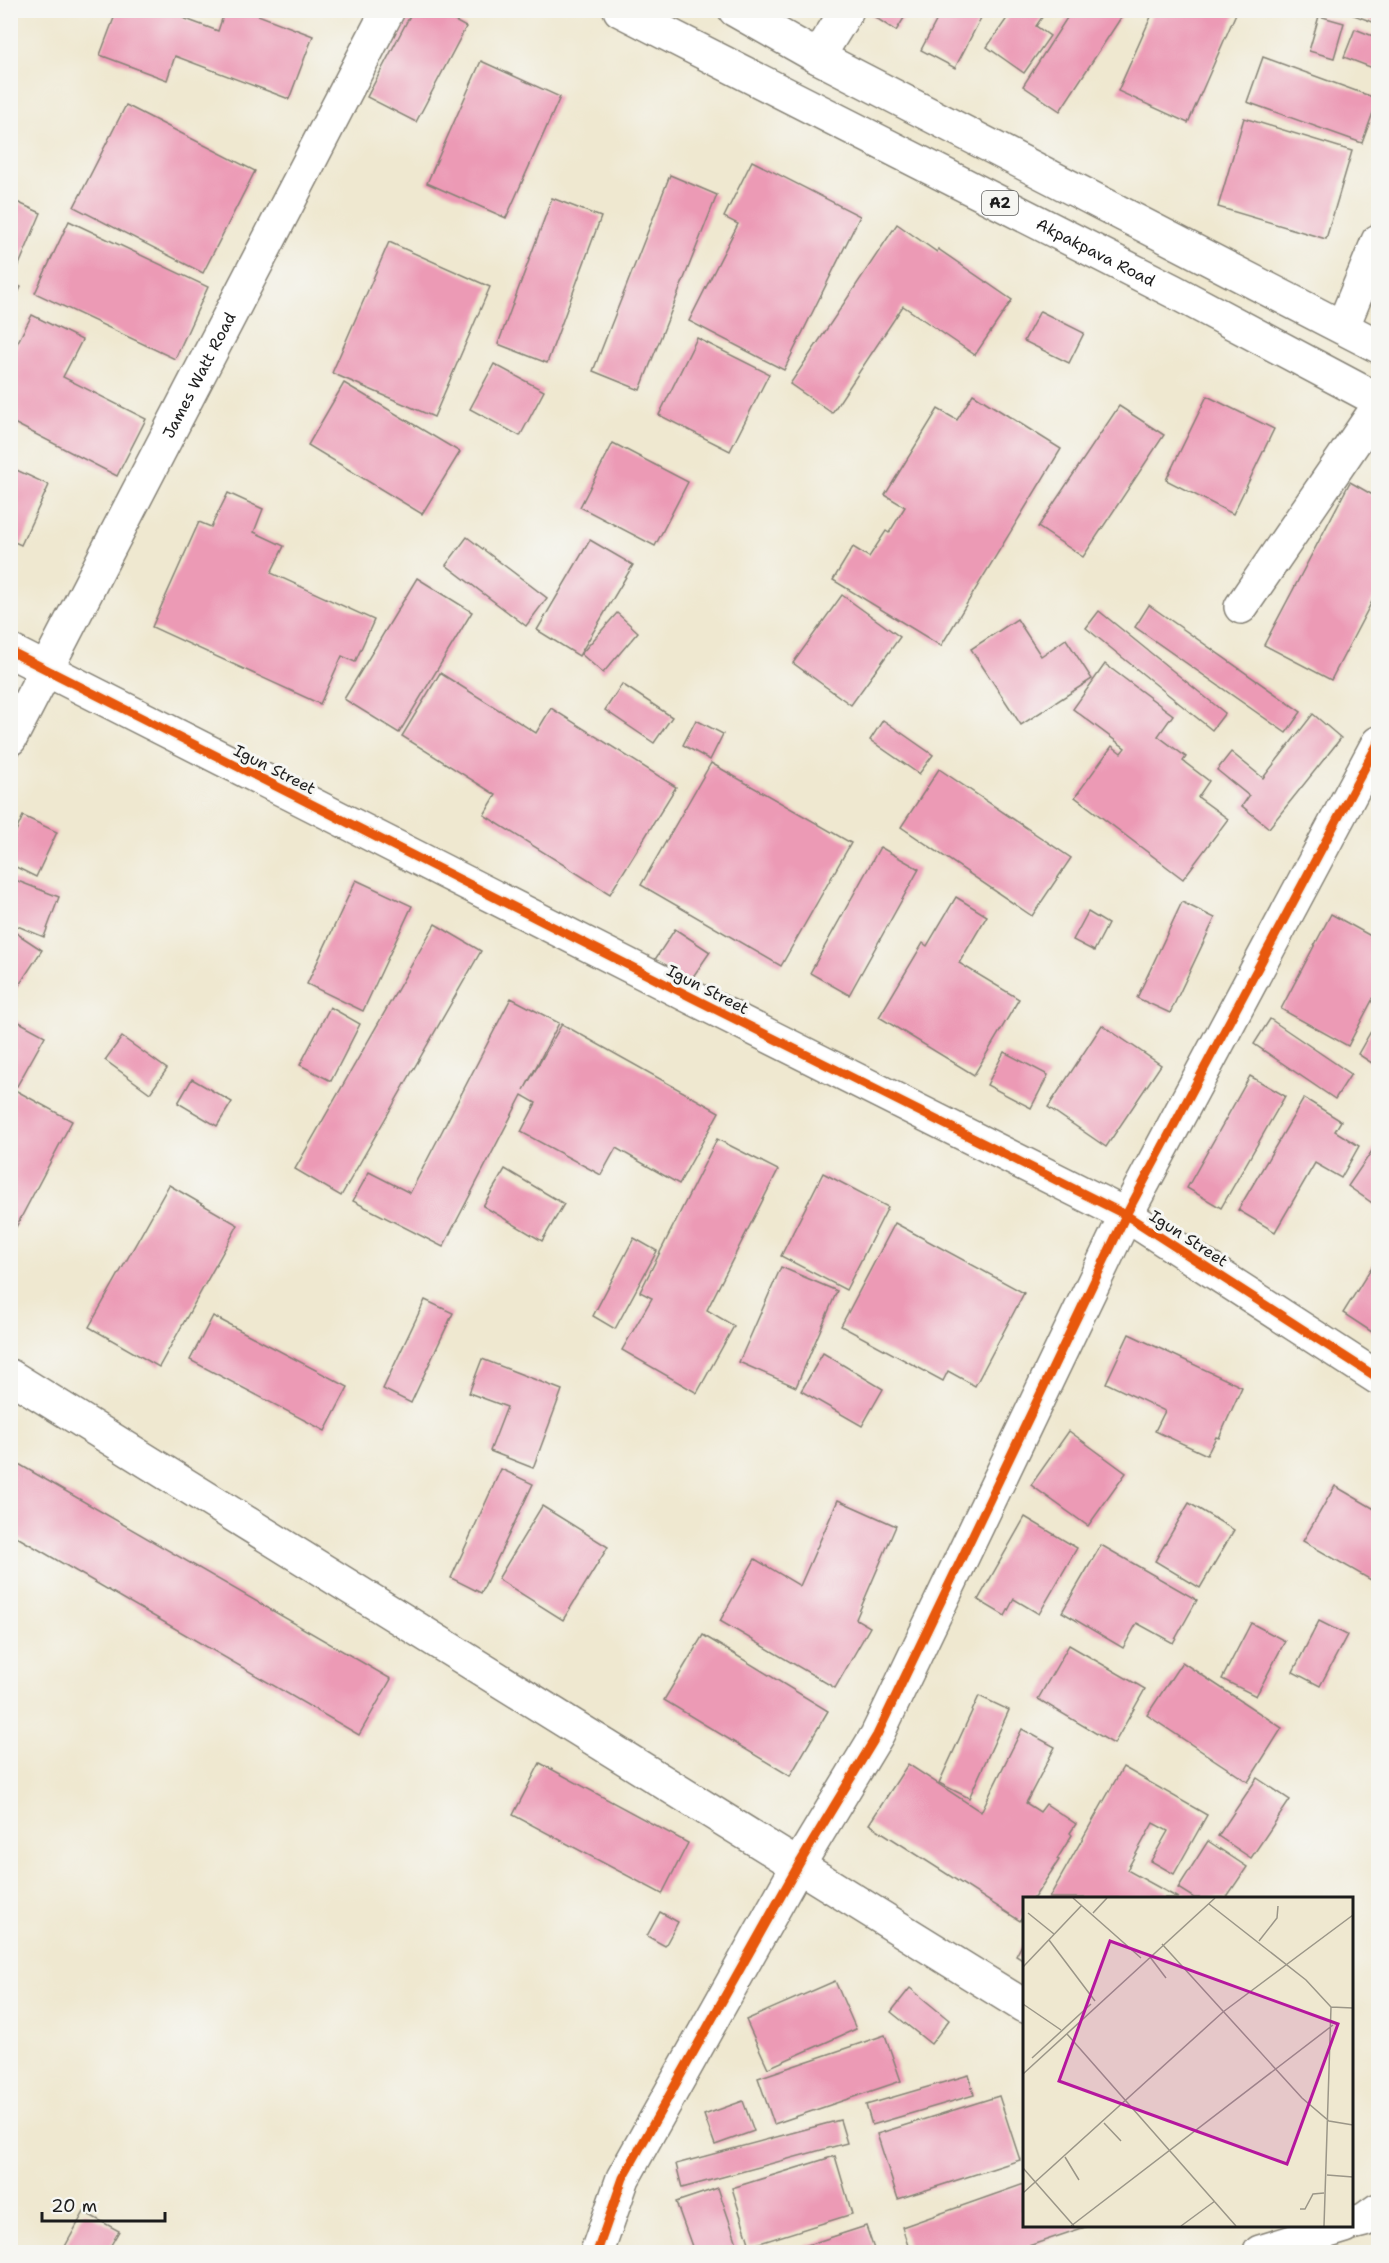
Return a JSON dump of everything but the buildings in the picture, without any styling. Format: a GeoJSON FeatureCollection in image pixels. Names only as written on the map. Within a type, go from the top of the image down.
{"type":"FeatureCollection","features":[{"type":"Feature","properties":{"kind":"main road","name":"James Watt Road"},"geometry":{"type":"LineString","coordinates":[[10,740],[388,10]]}},
{"type":"Feature","properties":{"kind":"main road","name":"Akpakpava Road"},"geometry":{"type":"LineString","coordinates":[[620,10],[1173,291],[1378,400]]}},
{"type":"Feature","properties":{"kind":"main road"},"geometry":{"type":"LineString","coordinates":[[735,10],[818,57],[1378,346]]}},
{"type":"Feature","properties":{"kind":"main road"},"geometry":{"type":"LineString","coordinates":[[818,57],[847,10]]}},
{"type":"Feature","properties":{"kind":"main road"},"geometry":{"type":"LineString","coordinates":[[1342,327],[1378,241]]}},
{"type":"Feature","properties":{"kind":"main road"},"geometry":{"type":"LineString","coordinates":[[1241,607],[1378,407]]}},
{"type":"Feature","properties":{"kind":"main road","name":"Igun Street"},"geometry":{"type":"LineString","coordinates":[[10,651],[1126,1215],[1378,1378]]}},
{"type":"Feature","properties":{"kind":"main road"},"geometry":{"type":"LineString","coordinates":[[597,2253],[623,2178],[799,1864],[877,1735],[1126,1215],[1378,743]]}},
{"type":"Feature","properties":{"kind":"main road"},"geometry":{"type":"LineString","coordinates":[[10,1376],[799,1864],[1023,2005]]}},
{"type":"Feature","properties":{"kind":"main road"},"geometry":{"type":"LineString","coordinates":[[1260,2253],[1333,2227]]}},
{"type":"Feature","properties":{"kind":"cycle path"},"geometry":{"type":"LineString","coordinates":[[10,651],[1126,1215],[1378,1378]]}},
{"type":"Feature","properties":{"kind":"cycle path"},"geometry":{"type":"LineString","coordinates":[[597,2252],[623,2178],[799,1864],[877,1735],[1126,1215],[1378,743]]}}]}
